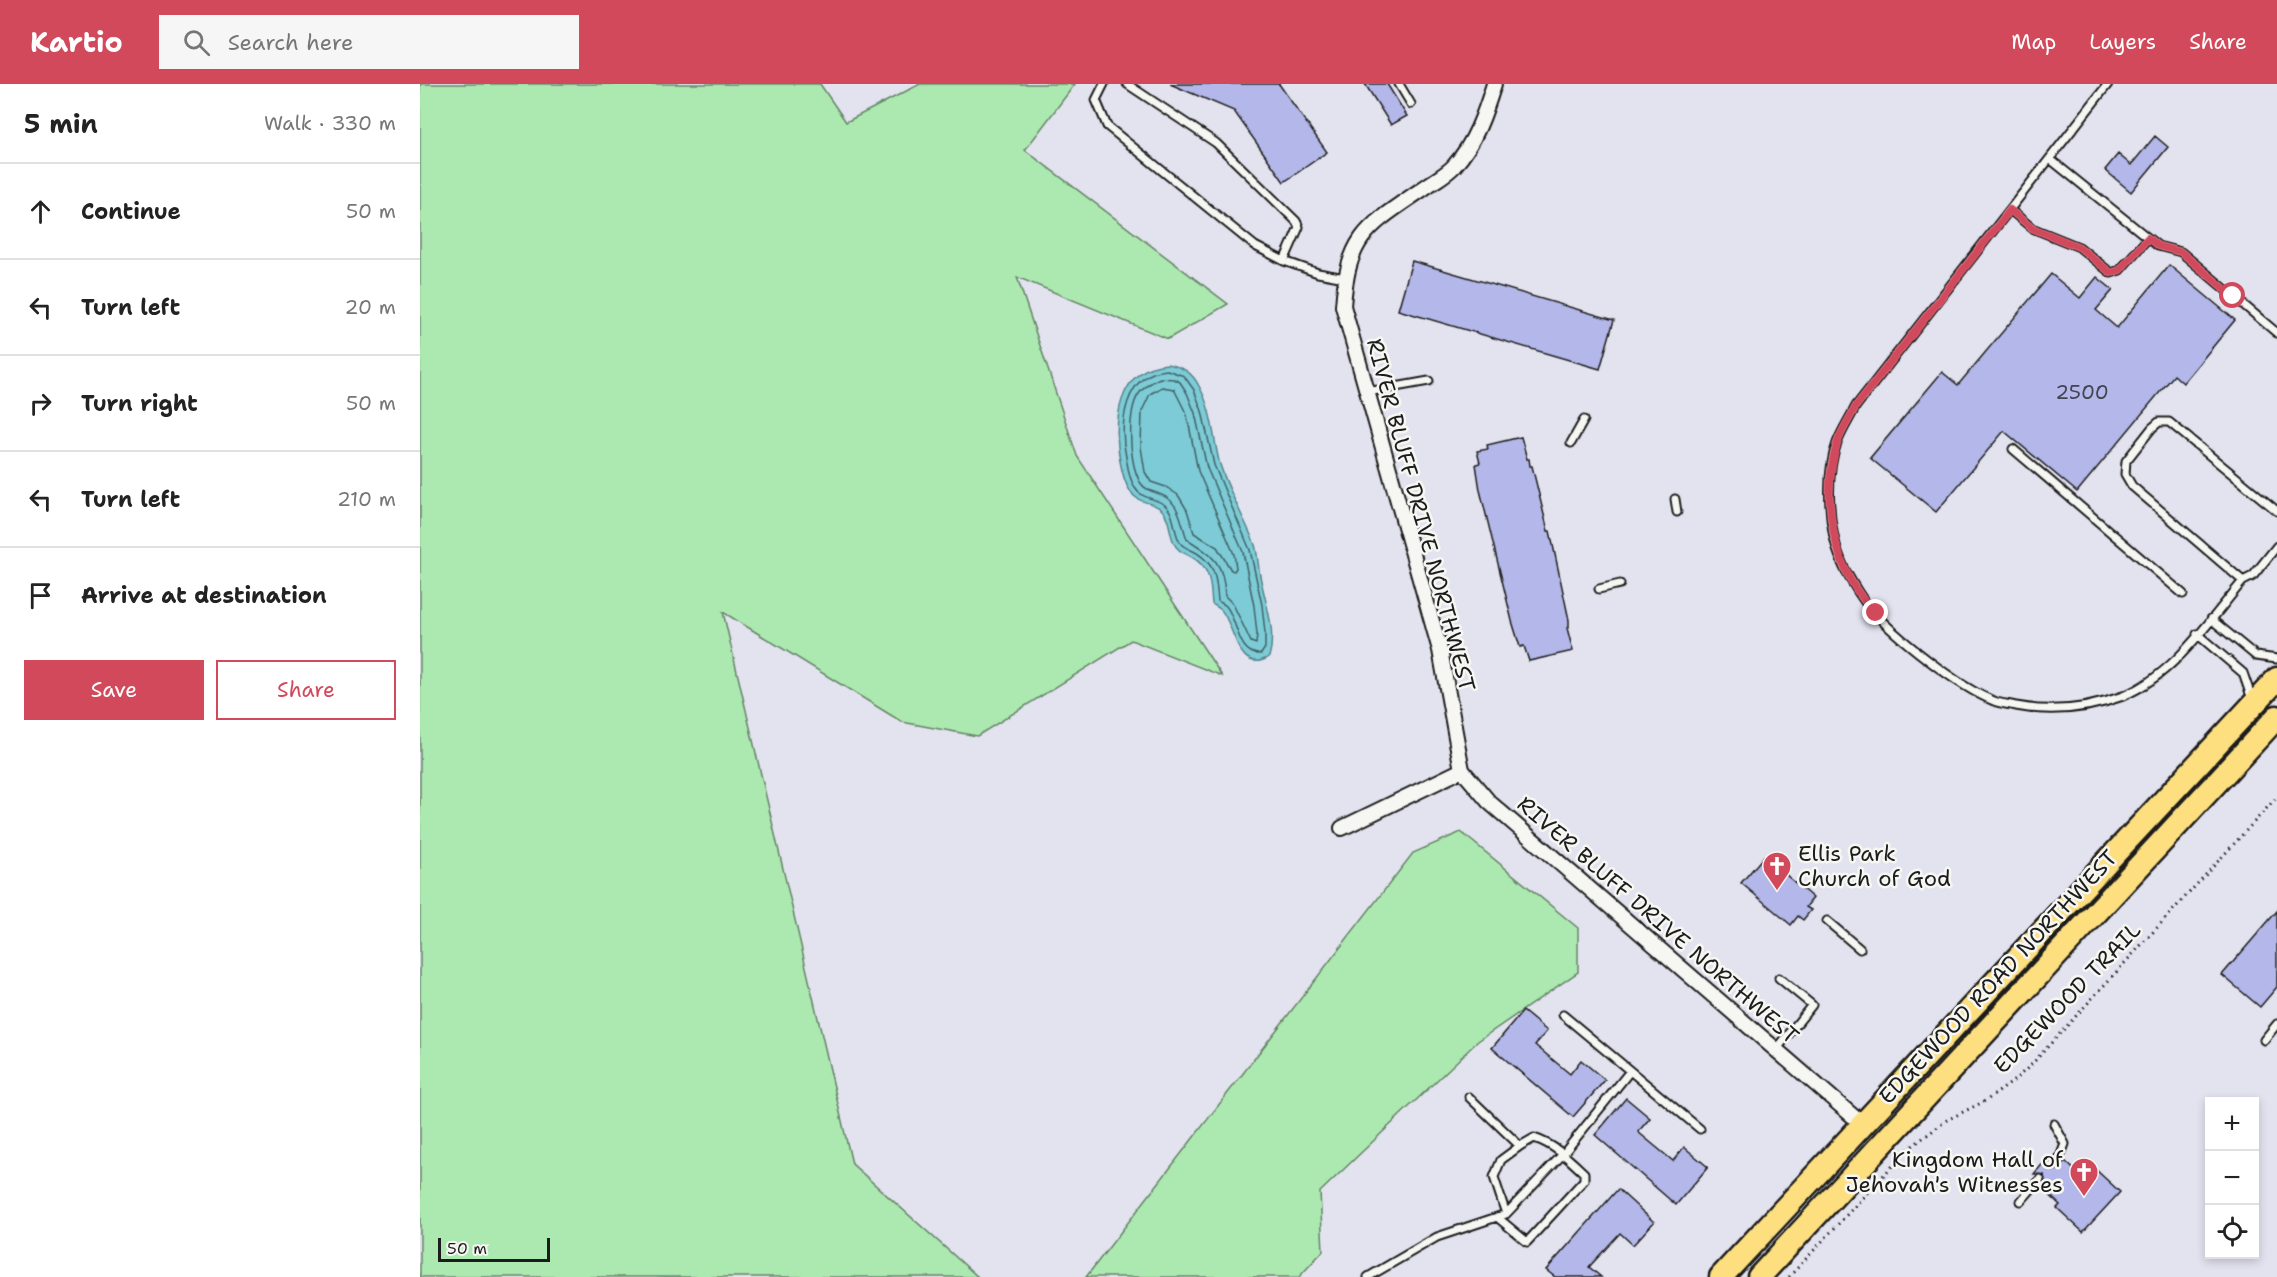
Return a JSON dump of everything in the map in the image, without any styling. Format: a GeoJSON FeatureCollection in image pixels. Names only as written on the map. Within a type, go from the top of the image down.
{"type":"FeatureCollection","features":[{"type":"Feature","properties":{"kind":"main road","name":"EDGEWOOD ROAD NORTHWEST"},"geometry":{"type":"LineString","coordinates":[[1721,1277],[2277,679]]}},
{"type":"Feature","properties":{"kind":"main road","name":"EDGEWOOD ROAD NORTHWEST"},"geometry":{"type":"LineString","coordinates":[[1759,1277],[2277,717]]}},
{"type":"Feature","properties":{"kind":"street","name":"RIVER BLUFF DRIVE NORTHWEST"},"geometry":{"type":"LineString","coordinates":[[1494,84],[1473,141],[1453,167],[1378,219],[1354,248],[1345,278],[1343,306],[1440,650],[1462,770],[1489,802],[1862,1124]]}},
{"type":"Feature","properties":{"kind":"street"},"geometry":{"type":"LineString","coordinates":[[1342,828],[1462,770]]}},
{"type":"Feature","properties":{"kind":"lane"},"geometry":{"type":"LineString","coordinates":[[1104,84],[1096,100],[1107,126],[1255,246],[1284,261],[1318,273],[1345,278]]}},
{"type":"Feature","properties":{"kind":"lane"},"geometry":{"type":"LineString","coordinates":[[1127,84],[1216,143],[1296,221],[1299,227],[1284,261]]}},
{"type":"Feature","properties":{"kind":"lane"},"geometry":{"type":"LineString","coordinates":[[1399,84],[1411,104]]}},
{"type":"Feature","properties":{"kind":"lane"},"geometry":{"type":"LineString","coordinates":[[2108,84],[1856,406],[1837,443],[1830,481],[1831,520],[1842,563],[1867,605],[1907,642],[1953,678],[1995,701],[2042,711],[2088,707],[2124,695],[2158,675],[2198,634],[2243,581],[2253,576],[2277,546]]}},
{"type":"Feature","properties":{"kind":"lane"},"geometry":{"type":"LineString","coordinates":[[2050,159],[2158,246],[2181,252],[2277,333]]}},
{"type":"Feature","properties":{"kind":"lane"},"geometry":{"type":"LineString","coordinates":[[2010,210],[2032,228],[2079,247],[2111,273],[2120,270],[2148,238]]}},
{"type":"Feature","properties":{"kind":"lane"},"geometry":{"type":"LineString","coordinates":[[1367,392],[1428,381]]}},
{"type":"Feature","properties":{"kind":"lane"},"geometry":{"type":"LineString","coordinates":[[1571,443],[1584,420]]}},
{"type":"Feature","properties":{"kind":"lane"},"geometry":{"type":"LineString","coordinates":[[2243,581],[2132,486],[2125,474],[2126,461],[2152,428],[2159,422],[2169,422],[2277,511]]}},
{"type":"Feature","properties":{"kind":"lane"},"geometry":{"type":"LineString","coordinates":[[2013,449],[2184,594]]}},
{"type":"Feature","properties":{"kind":"lane"},"geometry":{"type":"LineString","coordinates":[[1675,499],[1677,512]]}},
{"type":"Feature","properties":{"kind":"lane"},"geometry":{"type":"LineString","coordinates":[[1599,589],[1620,584]]}},
{"type":"Feature","properties":{"kind":"lane"},"geometry":{"type":"LineString","coordinates":[[2211,619],[2256,656],[2277,659]]}},
{"type":"Feature","properties":{"kind":"lane"},"geometry":{"type":"LineString","coordinates":[[2198,634],[2244,673],[2253,705]]}},
{"type":"Feature","properties":{"kind":"lane"},"geometry":{"type":"LineString","coordinates":[[1827,921],[1860,949]]}},
{"type":"Feature","properties":{"kind":"lane"},"geometry":{"type":"LineString","coordinates":[[1776,1050],[1812,1005],[1779,978]]}},
{"type":"Feature","properties":{"kind":"lane"},"geometry":{"type":"LineString","coordinates":[[1563,1015],[1700,1129]]}},
{"type":"Feature","properties":{"kind":"lane"},"geometry":{"type":"LineString","coordinates":[[2264,1040],[2277,1024]]}},
{"type":"Feature","properties":{"kind":"lane"},"geometry":{"type":"LineString","coordinates":[[1368,1277],[1437,1237],[1506,1214],[1564,1153],[1630,1071]]}},
{"type":"Feature","properties":{"kind":"lane"},"geometry":{"type":"LineString","coordinates":[[1469,1097],[1520,1146]]}},
{"type":"Feature","properties":{"kind":"lane"},"geometry":{"type":"LineString","coordinates":[[2052,1166],[2060,1156],[2065,1144],[2054,1124]]}},
{"type":"Feature","properties":{"kind":"lane"},"geometry":{"type":"LineString","coordinates":[[1497,1217],[1527,1242],[1584,1180],[1584,1173],[1564,1153],[1534,1138],[1501,1160],[1494,1177],[1506,1214]]}},
{"type":"Feature","properties":{"kind":"lane"},"geometry":{"type":"LineString","coordinates":[[2021,1201],[2040,1179]]}},
{"type":"Feature","properties":{"kind":"path","name":"EDGEWOOD TRAIL"},"geometry":{"type":"LineString","coordinates":[[1789,1277],[1907,1150],[1947,1120],[1987,1100],[2012,1083],[2031,1065],[2277,797]]}},
{"type":"Feature","properties":{"kind":"green space"},"geometry":{"type":"Polygon","coordinates":[[[420,84],[820,84],[846,122],[920,84],[1075,84],[1025,150],[1228,304],[1168,339],[1017,277],[1077,456],[1222,676],[1131,640],[977,736],[902,722],[723,612],[852,1164],[978,1277],[420,1277],[420,84]]]}},
{"type":"Feature","properties":{"kind":"green space"},"geometry":{"type":"Polygon","coordinates":[[[1461,832],[1578,928],[1578,972],[1478,1041],[1320,1192],[1323,1251],[1299,1277],[1086,1277],[1413,853],[1461,832]]]}},
{"type":"Feature","properties":{"kind":"water"},"geometry":{"type":"Polygon","coordinates":[[[1167,364],[1190,374],[1203,395],[1222,471],[1255,545],[1272,637],[1269,657],[1258,661],[1250,660],[1243,654],[1225,616],[1212,604],[1207,572],[1199,562],[1175,546],[1164,512],[1157,506],[1133,495],[1123,477],[1117,430],[1122,399],[1128,386],[1138,375],[1150,368],[1167,364]]]}},
{"type":"Feature","properties":{"kind":"building"},"geometry":{"type":"Polygon","coordinates":[[[1170,84],[1279,84],[1327,152],[1284,182],[1234,111],[1170,84]]]}},
{"type":"Feature","properties":{"kind":"building"},"geometry":{"type":"Polygon","coordinates":[[[1365,84],[1387,84],[1407,116],[1391,125],[1365,84]]]}},
{"type":"Feature","properties":{"kind":"building"},"geometry":{"type":"Polygon","coordinates":[[[2155,136],[2168,147],[2131,192],[2105,170],[2118,154],[2131,165],[2155,136]]]}},
{"type":"Feature","properties":{"kind":"building"},"geometry":{"type":"Polygon","coordinates":[[[1412,261],[1614,320],[1600,369],[1398,310],[1412,261]]]}},
{"type":"Feature","properties":{"kind":"building"},"geometry":{"type":"Polygon","coordinates":[[[2169,265],[2235,320],[2183,383],[2174,375],[2077,492],[2004,431],[1936,512],[1870,458],[1942,372],[1958,385],[2051,274],[2080,298],[2097,277],[2113,290],[2096,310],[2117,328],[2169,265]]]}},
{"type":"Feature","properties":{"kind":"building"},"geometry":{"type":"Polygon","coordinates":[[[1521,437],[1527,459],[1532,466],[1548,531],[1550,531],[1569,620],[1569,628],[1567,628],[1573,651],[1529,661],[1524,646],[1520,647],[1512,621],[1480,490],[1476,464],[1480,463],[1477,451],[1488,449],[1487,445],[1521,437]]]}},
{"type":"Feature","properties":{"kind":"building","name":"Ellis Park Church of God"},"geometry":{"type":"Polygon","coordinates":[[[1764,856],[1813,898],[1806,907],[1811,910],[1803,920],[1798,916],[1791,925],[1741,883],[1764,856]]]}},
{"type":"Feature","properties":{"kind":"building"},"geometry":{"type":"Polygon","coordinates":[[[2277,911],[2277,987],[2260,1007],[2222,975],[2277,911]]]}},
{"type":"Feature","properties":{"kind":"building"},"geometry":{"type":"Polygon","coordinates":[[[1523,1011],[1547,1031],[1535,1045],[1570,1074],[1581,1060],[1605,1080],[1573,1117],[1492,1048],[1523,1011]]]}},
{"type":"Feature","properties":{"kind":"building"},"geometry":{"type":"Polygon","coordinates":[[[1626,1098],[1650,1118],[1638,1132],[1673,1161],[1684,1147],[1708,1167],[1676,1205],[1595,1135],[1626,1098]]]}},
{"type":"Feature","properties":{"kind":"building","name":"Kingdom Hall of Jehovah's Witnesses"},"geometry":{"type":"Polygon","coordinates":[[[2046,1160],[2050,1171],[2057,1170],[2065,1161],[2084,1179],[2094,1168],[2120,1192],[2083,1232],[2057,1208],[2060,1205],[2042,1188],[2045,1184],[2044,1175],[2034,1174],[2046,1160]]]}},
{"type":"Feature","properties":{"kind":"building"},"geometry":{"type":"Polygon","coordinates":[[[1618,1189],[1654,1222],[1633,1245],[1620,1233],[1589,1267],[1601,1277],[1555,1277],[1546,1270],[1618,1189]]]}},
{"type":"Feature","properties":{"kind":"place","name":"Ellis Park Church of God"},"geometry":{"type":"Point","coordinates":[1777,892]}},
{"type":"Feature","properties":{"kind":"place","name":"Kingdom Hall of Jehovah's Witnesses"},"geometry":{"type":"Point","coordinates":[2084,1198]}},
{"type":"Feature","properties":{"kind":"route"},"geometry":{"type":"LineString","coordinates":[[1876,613],[1867,605],[1842,563],[1831,520],[1830,481],[1837,443],[1856,406],[2010,210],[2032,228],[2084,250],[2111,273],[2120,270],[2148,238],[2158,246],[2181,252],[2233,296]]}}]}
